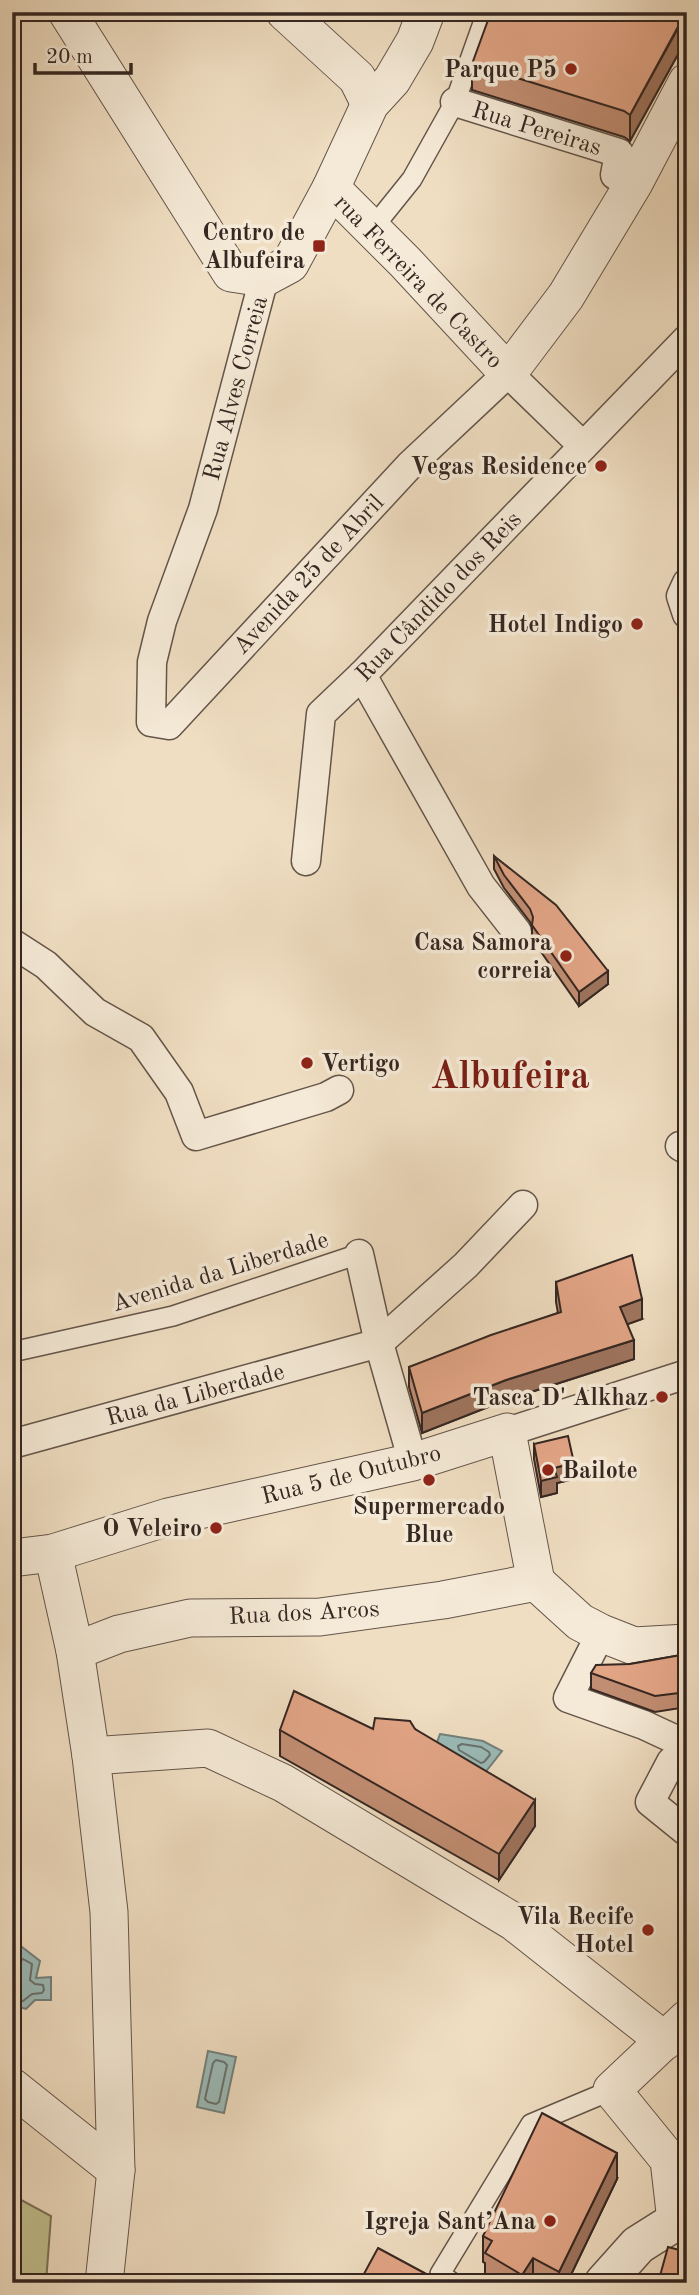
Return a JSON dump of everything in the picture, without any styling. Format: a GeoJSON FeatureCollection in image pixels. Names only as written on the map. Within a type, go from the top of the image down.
{"type":"FeatureCollection","features":[{"type":"Feature","properties":{"kind":"street"},"geometry":{"type":"LineString","coordinates":[[67,12],[231,273],[264,278]]}},
{"type":"Feature","properties":{"kind":"street"},"geometry":{"type":"LineString","coordinates":[[285,12],[357,78],[370,104]]}},
{"type":"Feature","properties":{"kind":"street","name":"Rua Alves Correia"},"geometry":{"type":"LineString","coordinates":[[160,724],[152,662],[159,631],[202,509],[264,278],[290,264],[331,188],[370,104],[392,80],[415,41],[426,12]]}},
{"type":"Feature","properties":{"kind":"street","name":"Avenida 25 de Abril"},"geometry":{"type":"LineString","coordinates":[[160,724],[410,465],[508,373],[566,296],[634,183],[687,82]]}},
{"type":"Feature","properties":{"kind":"street","name":"Rua Pereiras"},"geometry":{"type":"LineString","coordinates":[[455,102],[619,153],[615,175],[634,183]]}},
{"type":"Feature","properties":{"kind":"street","name":"rua Ferreira de Castro"},"geometry":{"type":"LineString","coordinates":[[331,188],[405,262],[508,373]]}},
{"type":"Feature","properties":{"kind":"street","name":"Rua Cândido dos Reis"},"geometry":{"type":"LineString","coordinates":[[306,862],[321,714],[362,675],[687,339]]}},
{"type":"Feature","properties":{"kind":"street"},"geometry":{"type":"LineString","coordinates":[[508,373],[583,446]]}},
{"type":"Feature","properties":{"kind":"street"},"geometry":{"type":"LineString","coordinates":[[687,583],[681,596],[687,614]]}},
{"type":"Feature","properties":{"kind":"street"},"geometry":{"type":"LineString","coordinates":[[362,675],[481,886],[517,932]]}},
{"type":"Feature","properties":{"kind":"street"},"geometry":{"type":"LineString","coordinates":[[12,943],[46,965],[95,1012],[141,1038],[179,1092],[196,1136],[326,1097],[339,1090]]}},
{"type":"Feature","properties":{"kind":"street"},"geometry":{"type":"LineString","coordinates":[[379,1343],[466,1265],[523,1205]]}},
{"type":"Feature","properties":{"kind":"street"},"geometry":{"type":"LineString","coordinates":[[359,1254],[379,1343],[413,1462]]}},
{"type":"Feature","properties":{"kind":"street","name":"Rua da Liberdade"},"geometry":{"type":"LineString","coordinates":[[12,1444],[379,1343]]}},
{"type":"Feature","properties":{"kind":"street","name":"Rua 5 de Outubro"},"geometry":{"type":"LineString","coordinates":[[12,1558],[53,1553],[168,1517],[413,1462],[687,1374]]}},
{"type":"Feature","properties":{"kind":"street"},"geometry":{"type":"LineString","coordinates":[[507,1432],[536,1582],[580,1622],[601,1633],[634,1646],[687,1643]]}},
{"type":"Feature","properties":{"kind":"street"},"geometry":{"type":"LineString","coordinates":[[53,1553],[75,1651],[109,1912],[116,2170],[104,2283]]}},
{"type":"Feature","properties":{"kind":"street","name":"Rua dos Arcos"},"geometry":{"type":"LineString","coordinates":[[75,1651],[118,1634],[190,1618],[320,1617],[443,1600],[536,1582]]}},
{"type":"Feature","properties":{"kind":"street"},"geometry":{"type":"LineString","coordinates":[[601,1633],[568,1698],[644,1725],[687,1746],[671,1762],[650,1802],[687,1832]]}},
{"type":"Feature","properties":{"kind":"street"},"geometry":{"type":"LineString","coordinates":[[90,1756],[208,1748],[283,1783],[514,1922],[676,2030],[612,2090],[669,2160],[681,2223],[638,2245],[604,2283]]}},
{"type":"Feature","properties":{"kind":"street"},"geometry":{"type":"LineString","coordinates":[[12,2087],[116,2170]]}},
{"type":"Feature","properties":{"kind":"lane"},"geometry":{"type":"LineString","coordinates":[[372,230],[412,179],[455,102],[486,12]]}},
{"type":"Feature","properties":{"kind":"lane","name":"Avenida da Liberdade"},"geometry":{"type":"LineString","coordinates":[[12,1352],[173,1316],[359,1254]]}},
{"type":"Feature","properties":{"kind":"lane"},"geometry":{"type":"LineString","coordinates":[[453,2283],[440,2274],[531,2124],[612,2090]]}},
{"type":"Feature","properties":{"kind":"shaded area"},"geometry":{"type":"Polygon","coordinates":[[[12,2195],[51,2216],[46,2283],[12,2283],[12,2195]]]}},
{"type":"Feature","properties":{"kind":"water"},"geometry":{"type":"Polygon","coordinates":[[[440,1734],[483,1741],[502,1751],[484,1774],[436,1745],[440,1734]]]}},
{"type":"Feature","properties":{"kind":"water"},"geometry":{"type":"Polygon","coordinates":[[[22,1947],[40,1961],[36,1978],[51,1977],[51,2000],[35,2000],[26,2009],[12,2005],[12,1961],[22,1947]]]}},
{"type":"Feature","properties":{"kind":"water"},"geometry":{"type":"Polygon","coordinates":[[[208,2051],[236,2057],[224,2113],[197,2107],[208,2051]]]}},
{"type":"Feature","properties":{"kind":"building","name":"Parque P5"},"geometry":{"type":"Polygon","coordinates":[[[491,12],[686,12],[630,115],[472,64],[491,12]]]}},
{"type":"Feature","properties":{"kind":"building"},"geometry":{"type":"Polygon","coordinates":[[[494,856],[556,905],[608,971],[579,992],[532,925],[530,909],[504,875],[494,856]]]}},
{"type":"Feature","properties":{"kind":"building"},"geometry":{"type":"Polygon","coordinates":[[[632,1255],[642,1299],[620,1307],[634,1340],[506,1380],[422,1413],[409,1367],[491,1335],[561,1312],[556,1282],[632,1255]]]}},
{"type":"Feature","properties":{"kind":"building"},"geometry":{"type":"Polygon","coordinates":[[[568,1436],[574,1463],[554,1468],[557,1477],[541,1481],[534,1444],[568,1436]]]}},
{"type":"Feature","properties":{"kind":"building"},"geometry":{"type":"Polygon","coordinates":[[[687,1654],[687,1692],[655,1696],[591,1673],[596,1665],[630,1664],[687,1654]]]}},
{"type":"Feature","properties":{"kind":"building"},"geometry":{"type":"Polygon","coordinates":[[[294,1691],[373,1729],[375,1718],[410,1721],[415,1729],[535,1800],[499,1854],[280,1730],[294,1691]]]}},
{"type":"Feature","properties":{"kind":"building","name":"Igreja Sant’Ana"},"geometry":{"type":"Polygon","coordinates":[[[542,2113],[617,2153],[559,2272],[533,2258],[522,2275],[485,2253],[492,2241],[483,2236],[542,2113]]]}},
{"type":"Feature","properties":{"kind":"building"},"geometry":{"type":"Polygon","coordinates":[[[668,2247],[687,2252],[687,2283],[658,2283],[668,2247]]]}},
{"type":"Feature","properties":{"kind":"building"},"geometry":{"type":"Polygon","coordinates":[[[378,2248],[443,2283],[359,2283],[378,2248]]]}},
{"type":"Feature","properties":{"kind":"place","name":"Parque P5"},"geometry":{"type":"Point","coordinates":[571,69]}},
{"type":"Feature","properties":{"kind":"place","name":"Centro de Albufeira"},"geometry":{"type":"Point","coordinates":[319,246]}},
{"type":"Feature","properties":{"kind":"place","name":"Vegas Residence"},"geometry":{"type":"Point","coordinates":[601,466]}},
{"type":"Feature","properties":{"kind":"place","name":"Hotel Indigo"},"geometry":{"type":"Point","coordinates":[637,624]}},
{"type":"Feature","properties":{"kind":"place","name":"Casa Samora correia"},"geometry":{"type":"Point","coordinates":[566,956]}},
{"type":"Feature","properties":{"kind":"place","name":"Vertigo"},"geometry":{"type":"Point","coordinates":[307,1063]}},
{"type":"Feature","properties":{"kind":"place","name":"Tasca D' Alkhaz"},"geometry":{"type":"Point","coordinates":[662,1397]}},
{"type":"Feature","properties":{"kind":"place","name":"Bailote"},"geometry":{"type":"Point","coordinates":[548,1470]}},
{"type":"Feature","properties":{"kind":"place","name":"Supermercado Blue"},"geometry":{"type":"Point","coordinates":[429,1480]}},
{"type":"Feature","properties":{"kind":"place","name":"O Veleiro"},"geometry":{"type":"Point","coordinates":[216,1528]}},
{"type":"Feature","properties":{"kind":"place","name":"Vila Recife Hotel"},"geometry":{"type":"Point","coordinates":[648,1930]}},
{"type":"Feature","properties":{"kind":"place","name":"Igreja Sant’Ana"},"geometry":{"type":"Point","coordinates":[550,2221]}},
{"type":"Feature","properties":{"kind":"district","name":"Albufeira"},"geometry":{"type":"Point","coordinates":[510,1075]}}]}
